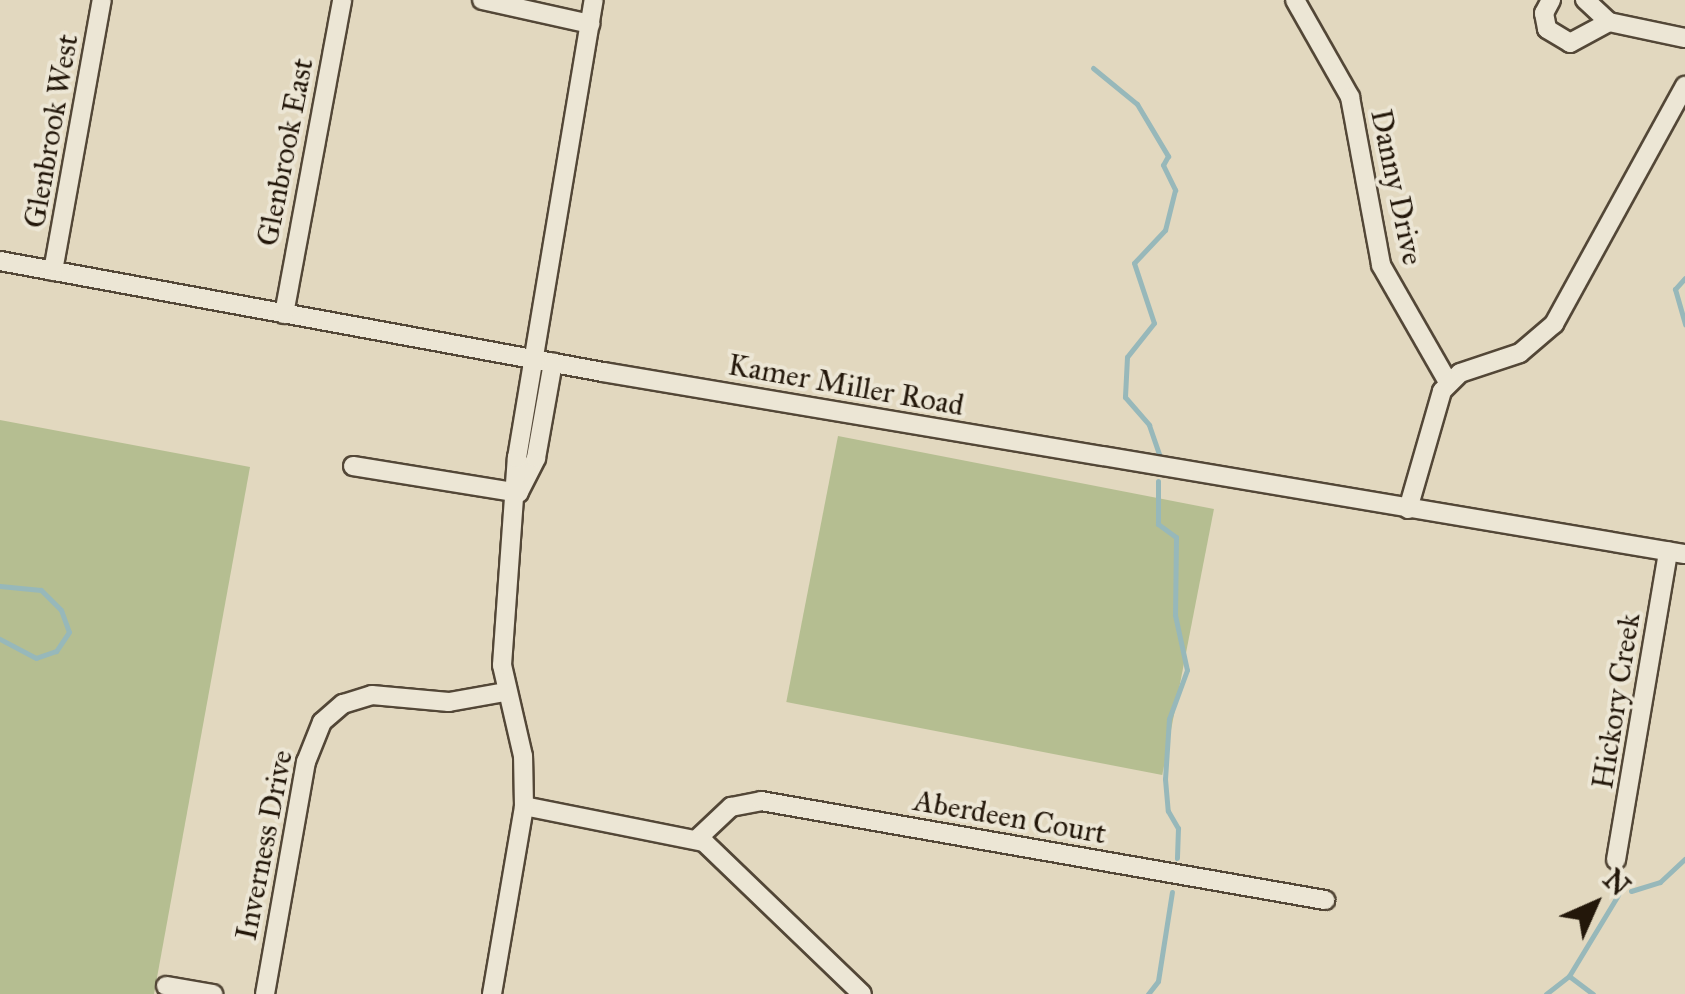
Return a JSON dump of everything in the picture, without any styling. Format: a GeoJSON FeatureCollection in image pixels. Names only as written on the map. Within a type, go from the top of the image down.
{"type":"FeatureCollection","features":[{"type":"Feature","properties":{"kind":"street","name":"Glenbrook West"},"geometry":{"type":"LineString","coordinates":[[53,271],[102,0]]}},
{"type":"Feature","properties":{"kind":"street","name":"Glenbrook East"},"geometry":{"type":"LineString","coordinates":[[284,314],[342,0]]}},
{"type":"Feature","properties":{"kind":"street"},"geometry":{"type":"LineString","coordinates":[[482,0],[590,24]]}},
{"type":"Feature","properties":{"kind":"street"},"geometry":{"type":"LineString","coordinates":[[492,994],[524,806],[523,756],[505,692],[519,493],[517,458],[594,0]]}},
{"type":"Feature","properties":{"kind":"street","name":"Danny Drive"},"geometry":{"type":"LineString","coordinates":[[1295,0],[1350,98],[1380,265],[1448,382]]}},
{"type":"Feature","properties":{"kind":"street"},"geometry":{"type":"LineString","coordinates":[[1551,0],[1544,21],[1560,42],[1580,41],[1609,22]]}},
{"type":"Feature","properties":{"kind":"street"},"geometry":{"type":"LineString","coordinates":[[1584,0],[1609,22],[1685,38]]}},
{"type":"Feature","properties":{"kind":"street"},"geometry":{"type":"LineString","coordinates":[[1408,509],[1428,424],[1448,382],[1520,353],[1554,324],[1685,86]]}},
{"type":"Feature","properties":{"kind":"street","name":"Kamer Miller Road"},"geometry":{"type":"LineString","coordinates":[[0,261],[553,363],[1676,553]]}},
{"type":"Feature","properties":{"kind":"street"},"geometry":{"type":"LineString","coordinates":[[519,493],[536,458],[553,363]]}},
{"type":"Feature","properties":{"kind":"street"},"geometry":{"type":"LineString","coordinates":[[353,466],[519,493]]}},
{"type":"Feature","properties":{"kind":"street","name":"Hickory Creek"},"geometry":{"type":"LineString","coordinates":[[1616,860],[1676,553]]}},
{"type":"Feature","properties":{"kind":"street","name":"Inverness Drive"},"geometry":{"type":"LineString","coordinates":[[265,994],[306,762],[322,722],[343,704],[372,694],[449,702],[505,692]]}},
{"type":"Feature","properties":{"kind":"street","name":"Aberdeen Court"},"geometry":{"type":"LineString","coordinates":[[697,839],[731,808],[761,801],[1325,900]]}},
{"type":"Feature","properties":{"kind":"street"},"geometry":{"type":"LineString","coordinates":[[524,806],[697,839],[862,994]]}},
{"type":"Feature","properties":{"kind":"street"},"geometry":{"type":"LineString","coordinates":[[166,986],[213,994]]}},
{"type":"Feature","properties":{"kind":"green space"},"geometry":{"type":"Polygon","coordinates":[[[0,420],[250,467],[154,994],[0,994],[0,420]]]}},
{"type":"Feature","properties":{"kind":"green space"},"geometry":{"type":"Polygon","coordinates":[[[838,436],[1214,509],[1162,775],[786,702],[838,436]]]}},
{"type":"Feature","properties":{"kind":"waterway"},"geometry":{"type":"LineString","coordinates":[[1093,68],[1137,104],[1168,156],[1163,165],[1175,190],[1165,230],[1134,263],[1154,323],[1127,357],[1125,397],[1149,425],[1160,457]]}},
{"type":"Feature","properties":{"kind":"waterway"},"geometry":{"type":"LineString","coordinates":[[1685,278],[1675,289],[1685,325]]}},
{"type":"Feature","properties":{"kind":"waterway"},"geometry":{"type":"LineString","coordinates":[[1158,481],[1158,524],[1176,537],[1175,615],[1187,670],[1169,719],[1165,779],[1168,811],[1178,828],[1177,858]]}},
{"type":"Feature","properties":{"kind":"waterway"},"geometry":{"type":"LineString","coordinates":[[0,586],[41,590],[61,610],[69,632],[56,651],[36,658],[0,639]]}},
{"type":"Feature","properties":{"kind":"waterway"},"geometry":{"type":"LineString","coordinates":[[1631,891],[1660,882],[1685,859]]}},
{"type":"Feature","properties":{"kind":"waterway"},"geometry":{"type":"LineString","coordinates":[[1148,994],[1158,981],[1172,892]]}},
{"type":"Feature","properties":{"kind":"waterway"},"geometry":{"type":"LineString","coordinates":[[1546,994],[1569,976],[1618,895]]}},
{"type":"Feature","properties":{"kind":"waterway"},"geometry":{"type":"LineString","coordinates":[[1569,976],[1593,994]]}}]}
